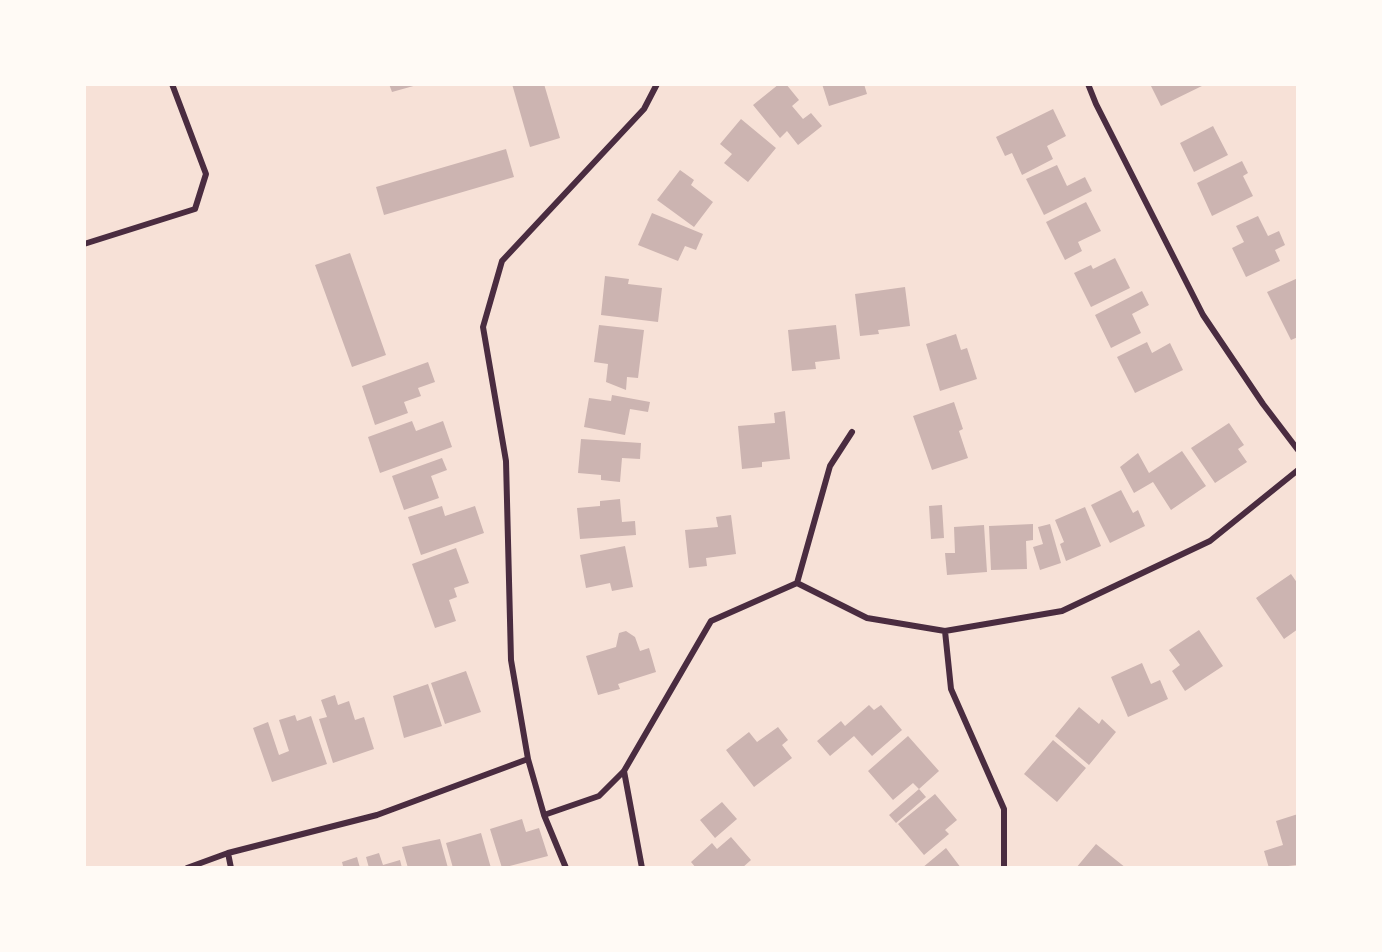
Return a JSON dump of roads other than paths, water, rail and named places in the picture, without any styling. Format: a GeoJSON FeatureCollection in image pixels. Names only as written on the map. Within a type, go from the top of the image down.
{"type":"FeatureCollection","features":[{"type":"Feature","properties":{"kind":"street"},"geometry":{"type":"LineString","coordinates":[[84,244],[195,209],[206,174],[172,84]]}},
{"type":"Feature","properties":{"kind":"street"},"geometry":{"type":"LineString","coordinates":[[566,868],[544,815],[528,759],[511,660],[506,460],[483,327],[502,261],[644,109],[657,84]]}},
{"type":"Feature","properties":{"kind":"street"},"geometry":{"type":"LineString","coordinates":[[1088,84],[1203,315],[1263,404],[1298,450]]}},
{"type":"Feature","properties":{"kind":"street"},"geometry":{"type":"LineString","coordinates":[[797,583],[830,466],[852,432]]}},
{"type":"Feature","properties":{"kind":"street"},"geometry":{"type":"LineString","coordinates":[[797,583],[867,618],[945,631],[1062,611],[1210,541],[1298,471]]}},
{"type":"Feature","properties":{"kind":"street"},"geometry":{"type":"LineString","coordinates":[[544,815],[599,796],[624,771],[711,621],[797,583]]}},
{"type":"Feature","properties":{"kind":"street"},"geometry":{"type":"LineString","coordinates":[[945,631],[951,689],[1004,808],[1004,868]]}},
{"type":"Feature","properties":{"kind":"street"},"geometry":{"type":"LineString","coordinates":[[187,868],[228,853],[377,815],[528,759]]}},
{"type":"Feature","properties":{"kind":"street"},"geometry":{"type":"LineString","coordinates":[[624,771],[642,868]]}},
{"type":"Feature","properties":{"kind":"street"},"geometry":{"type":"LineString","coordinates":[[228,853],[231,868]]}}]}
